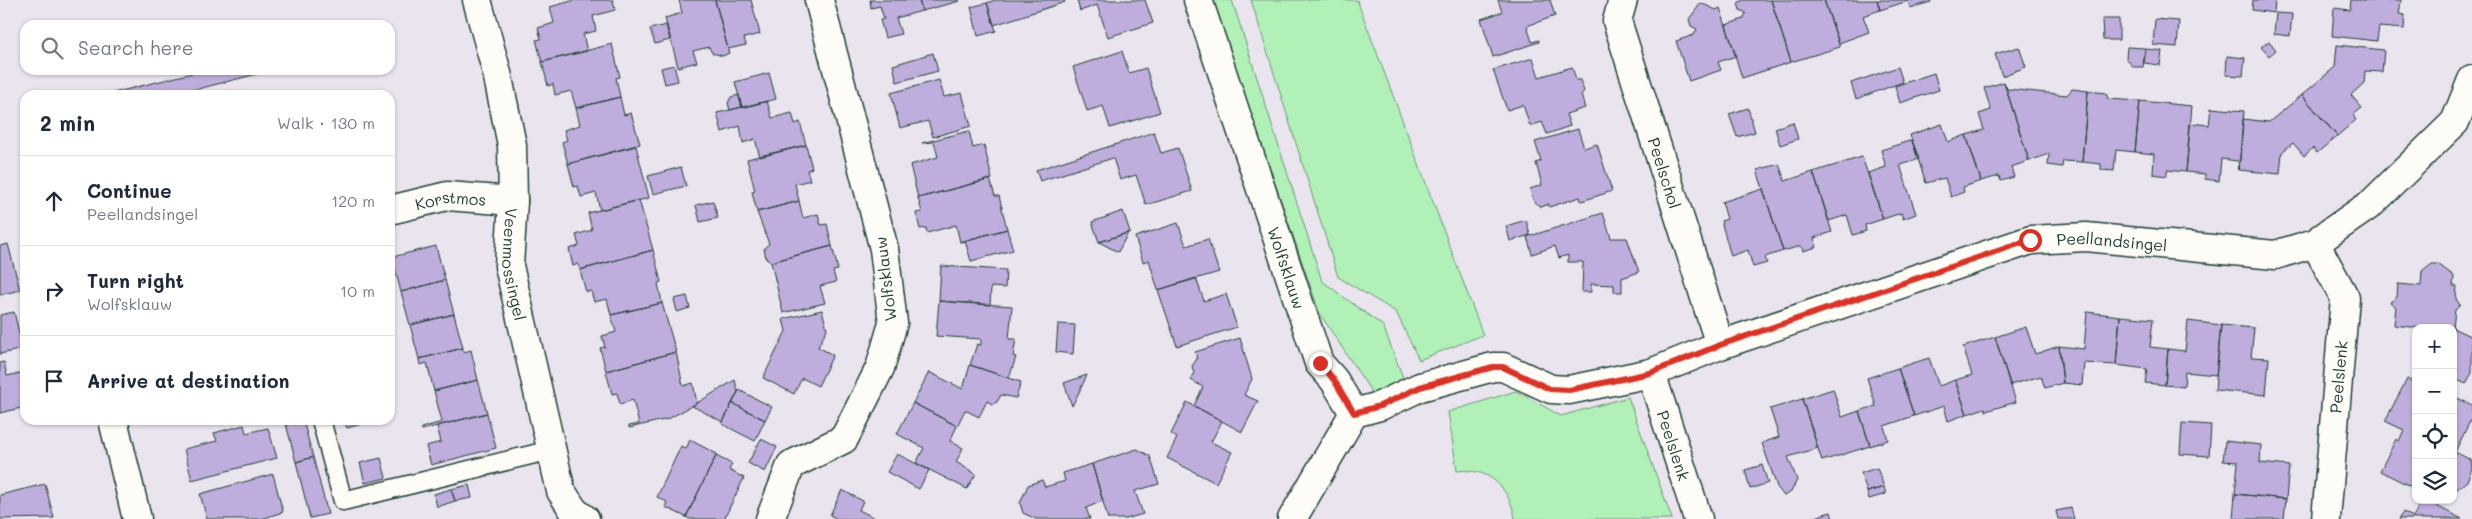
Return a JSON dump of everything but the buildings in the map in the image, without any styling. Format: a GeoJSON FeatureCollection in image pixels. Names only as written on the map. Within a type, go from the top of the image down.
{"type":"FeatureCollection","features":[{"type":"Feature","properties":{"kind":"street","name":"Veenmossingel"},"geometry":{"type":"LineString","coordinates":[[477,0],[497,73],[512,144],[513,201],[509,266],[561,491],[574,510],[585,519]]}},
{"type":"Feature","properties":{"kind":"street","name":"Wolfsklauw"},"geometry":{"type":"LineString","coordinates":[[770,519],[791,465],[844,439],[880,368],[892,323],[884,249],[819,0]]}},
{"type":"Feature","properties":{"kind":"street","name":"Wolfsklauw"},"geometry":{"type":"LineString","coordinates":[[1198,0],[1320,363],[1334,380],[1354,413]]}},
{"type":"Feature","properties":{"kind":"street","name":"Peelschol"},"geometry":{"type":"LineString","coordinates":[[1623,0],[1617,21],[1720,345]]}},
{"type":"Feature","properties":{"kind":"street","name":"Peellandsingel"},"geometry":{"type":"LineString","coordinates":[[1354,413],[1380,406],[1420,387],[1493,367],[1503,367],[1550,389],[1569,390],[1650,373],[1720,345],[2030,240],[2086,236],[2275,255],[2316,243],[2370,204],[2455,122],[2472,80]]}},
{"type":"Feature","properties":{"kind":"street","name":"Korstmos"},"geometry":{"type":"LineString","coordinates":[[395,209],[447,196],[513,201]]}},
{"type":"Feature","properties":{"kind":"street","name":"Peelslenk"},"geometry":{"type":"LineString","coordinates":[[2316,243],[2345,298],[2326,519]]}},
{"type":"Feature","properties":{"kind":"street","name":"Peelslenk"},"geometry":{"type":"LineString","coordinates":[[1650,373],[1698,519]]}},
{"type":"Feature","properties":{"kind":"street"},"geometry":{"type":"LineString","coordinates":[[1292,519],[1354,413]]}},
{"type":"Feature","properties":{"kind":"street"},"geometry":{"type":"LineString","coordinates":[[114,425],[137,519]]}},
{"type":"Feature","properties":{"kind":"lane"},"geometry":{"type":"LineString","coordinates":[[323,425],[343,502],[551,450]]}},
{"type":"Feature","properties":{"kind":"green space"},"geometry":{"type":"Polygon","coordinates":[[[1212,0],[1232,0],[1322,281],[1383,326],[1404,380],[1372,393],[1320,314],[1212,0]]]}},
{"type":"Feature","properties":{"kind":"green space"},"geometry":{"type":"Polygon","coordinates":[[[1251,0],[1357,0],[1483,335],[1419,360],[1396,312],[1338,277],[1251,0]]]}},
{"type":"Feature","properties":{"kind":"green space"},"geometry":{"type":"Polygon","coordinates":[[[1516,391],[1561,416],[1628,397],[1672,519],[1515,519],[1508,498],[1496,482],[1479,472],[1457,471],[1448,412],[1516,391]]]}},
{"type":"Feature","properties":{"kind":"route"},"geometry":{"type":"LineString","coordinates":[[1320,363],[1334,380],[1354,413],[1380,406],[1420,387],[1493,367],[1503,367],[1550,389],[1569,390],[1650,373],[1720,345],[2030,240]]}}]}
